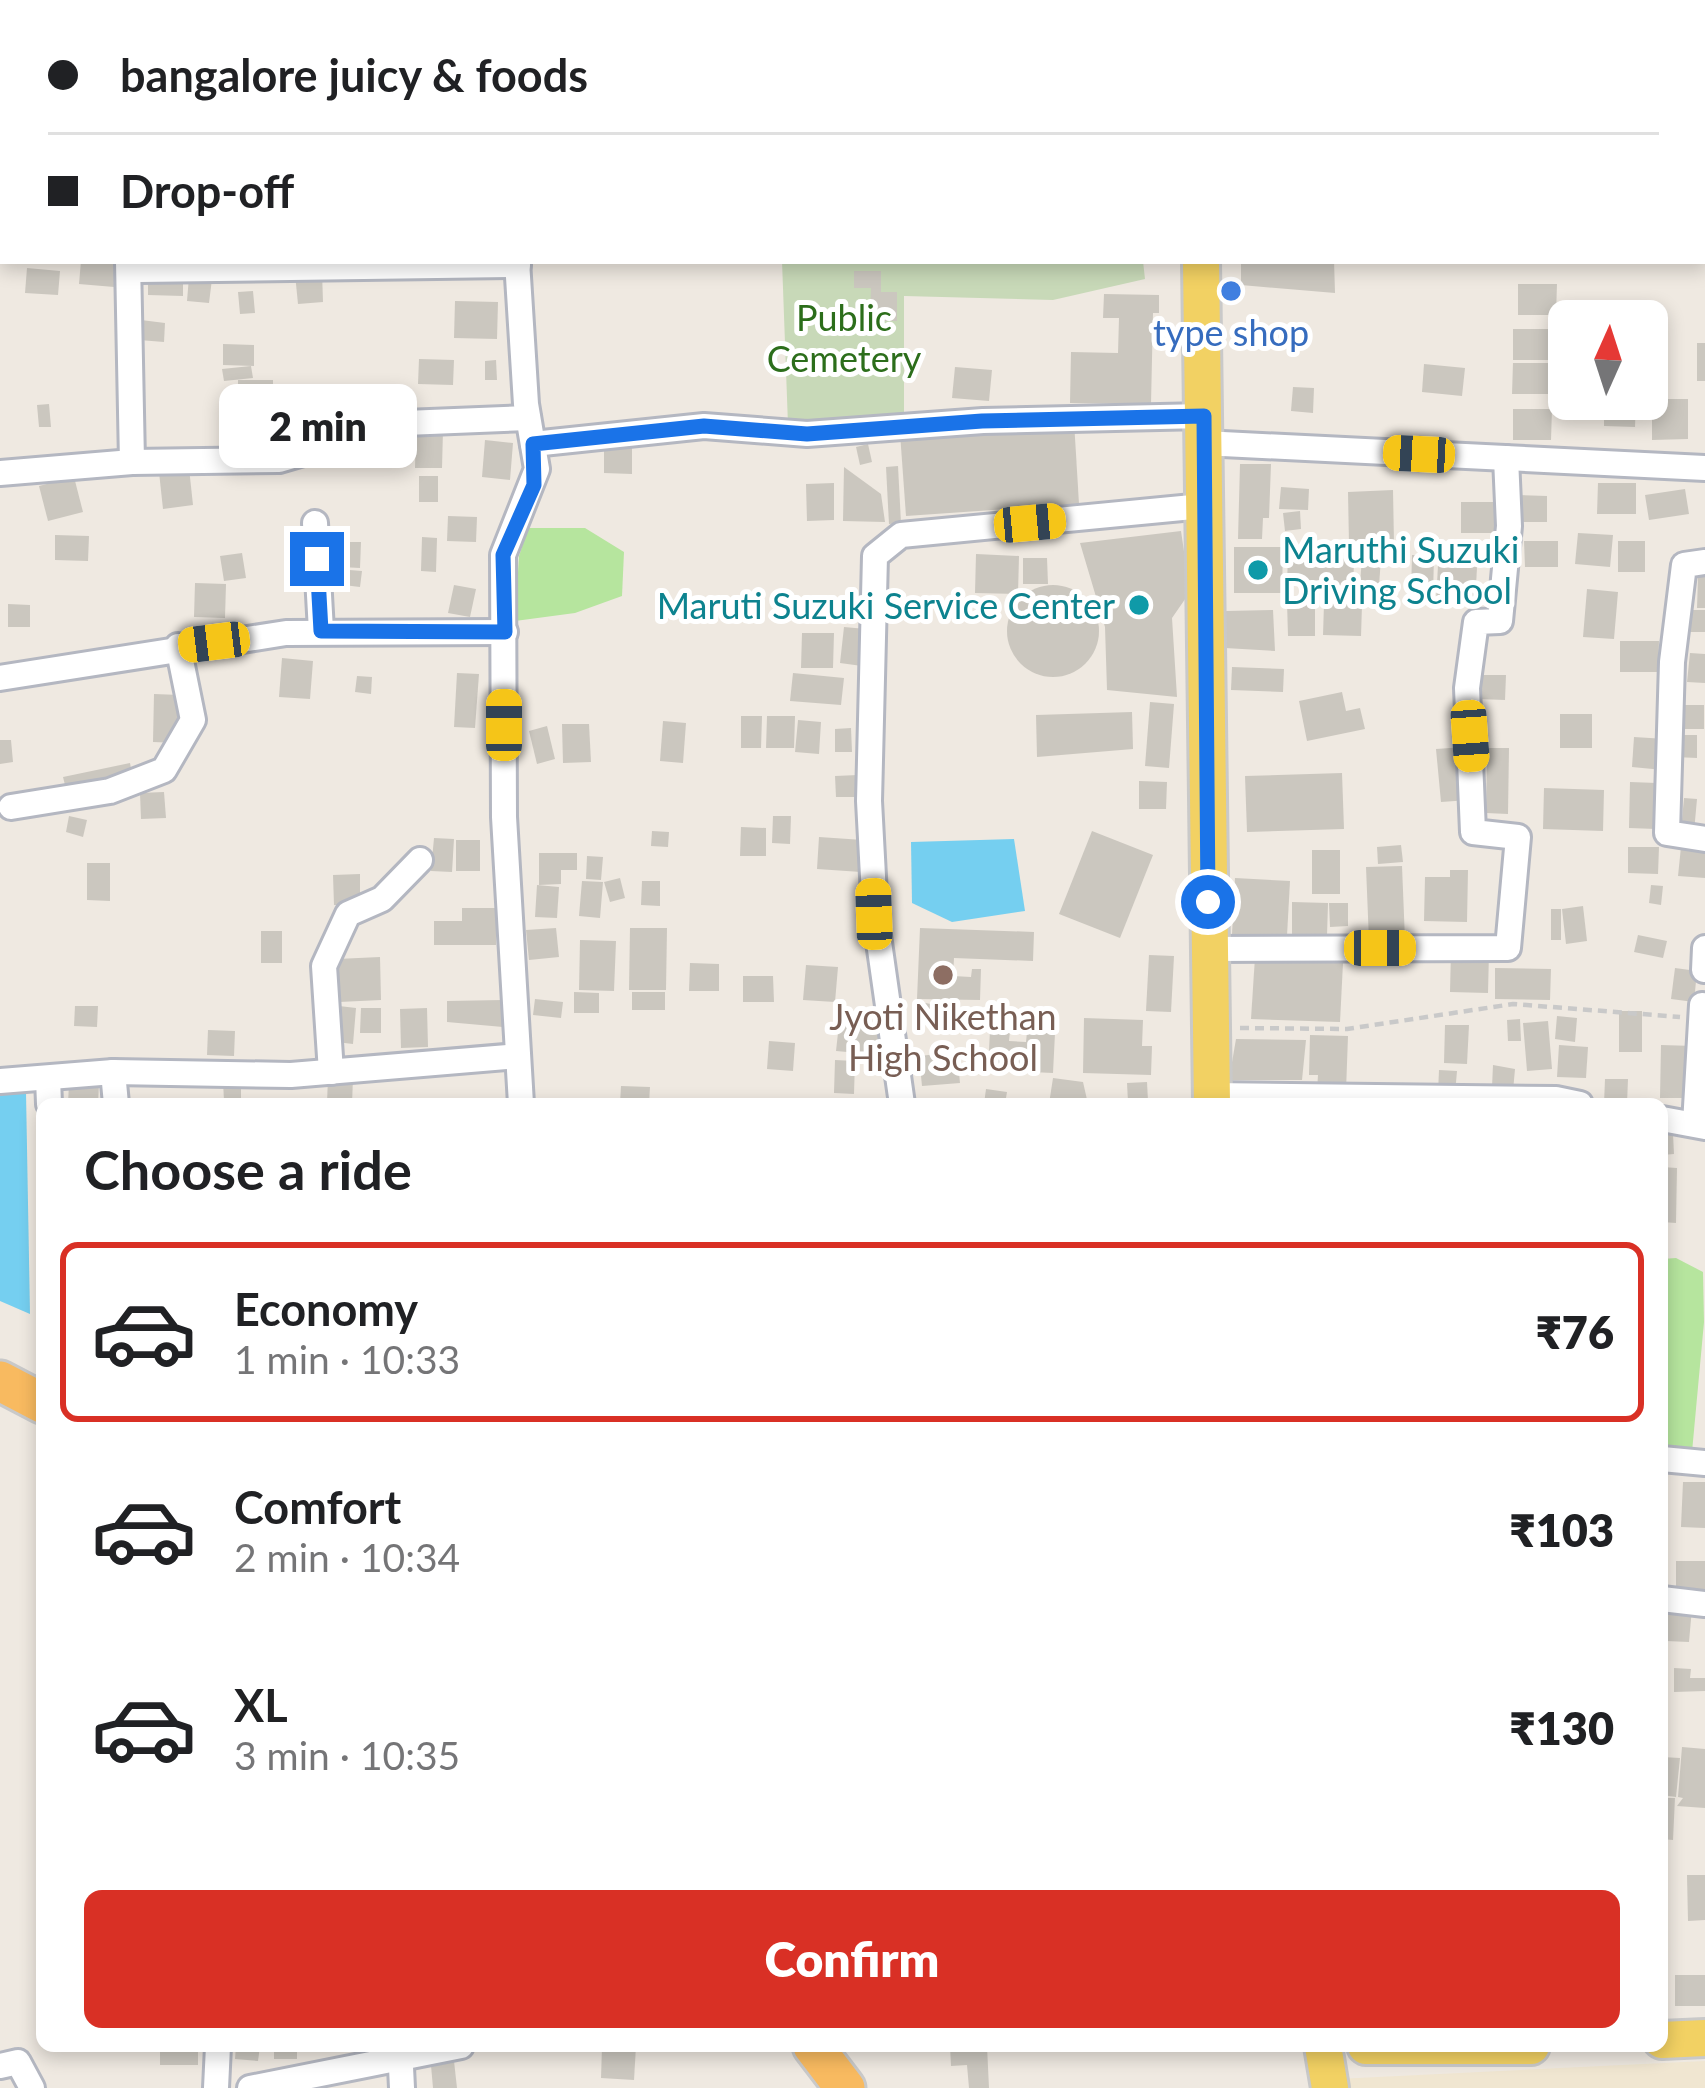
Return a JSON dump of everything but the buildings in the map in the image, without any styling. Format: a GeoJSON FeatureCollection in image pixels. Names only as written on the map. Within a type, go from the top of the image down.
{"type":"FeatureCollection","features":[{"type":"Feature","properties":{"kind":"highway"},"geometry":{"type":"LineString","coordinates":[[0,1381],[36,1399]]}},
{"type":"Feature","properties":{"kind":"highway"},"geometry":{"type":"LineString","coordinates":[[818,2052],[845,2088]]}},
{"type":"Feature","properties":{"kind":"main road"},"geometry":{"type":"LineString","coordinates":[[1201,264],[1211,1098]]}},
{"type":"Feature","properties":{"kind":"main road"},"geometry":{"type":"LineString","coordinates":[[1668,2040],[1705,2038]]}},
{"type":"Feature","properties":{"kind":"main road"},"geometry":{"type":"LineString","coordinates":[[1324,2052],[1330,2088]]}},
{"type":"Feature","properties":{"kind":"street"},"geometry":{"type":"LineString","coordinates":[[128,264],[132,462]]}},
{"type":"Feature","properties":{"kind":"street"},"geometry":{"type":"LineString","coordinates":[[132,264],[139,270],[464,264]]}},
{"type":"Feature","properties":{"kind":"street"},"geometry":{"type":"LineString","coordinates":[[518,264],[534,485],[503,555],[504,818],[521,1098]]}},
{"type":"Feature","properties":{"kind":"street"},"geometry":{"type":"LineString","coordinates":[[0,472],[132,462],[279,460],[405,423],[528,418]]}},
{"type":"Feature","properties":{"kind":"street"},"geometry":{"type":"LineString","coordinates":[[533,444],[704,426],[807,434],[982,421],[1203,430],[1506,458],[1705,468]]}},
{"type":"Feature","properties":{"kind":"street"},"geometry":{"type":"LineString","coordinates":[[1209,949],[1508,948],[1518,837],[1473,832],[1467,688],[1476,622],[1500,621],[1509,526],[1506,458]]}},
{"type":"Feature","properties":{"kind":"street"},"geometry":{"type":"LineString","coordinates":[[901,1098],[874,914],[869,801],[875,556],[901,535],[1203,506]]}},
{"type":"Feature","properties":{"kind":"street"},"geometry":{"type":"LineString","coordinates":[[315,523],[321,631]]}},
{"type":"Feature","properties":{"kind":"street"},"geometry":{"type":"LineString","coordinates":[[1705,562],[1684,565],[1672,662],[1667,833],[1705,839]]}},
{"type":"Feature","properties":{"kind":"street"},"geometry":{"type":"LineString","coordinates":[[0,678],[178,646],[321,631],[505,632]]}},
{"type":"Feature","properties":{"kind":"street"},"geometry":{"type":"LineString","coordinates":[[11,807],[110,791],[164,770],[193,720],[178,646]]}},
{"type":"Feature","properties":{"kind":"street"},"geometry":{"type":"LineString","coordinates":[[331,1072],[324,966],[348,914],[382,899],[420,860]]}},
{"type":"Feature","properties":{"kind":"street"},"geometry":{"type":"LineString","coordinates":[[1668,1120],[1700,1126],[1702,1006]]}},
{"type":"Feature","properties":{"kind":"street"},"geometry":{"type":"LineString","coordinates":[[0,1081],[113,1072],[331,1072],[518,1056]]}},
{"type":"Feature","properties":{"kind":"street"},"geometry":{"type":"LineString","coordinates":[[113,1072],[115,1098]]}},
{"type":"Feature","properties":{"kind":"street"},"geometry":{"type":"LineString","coordinates":[[48,1078],[49,1098]]}},
{"type":"Feature","properties":{"kind":"street"},"geometry":{"type":"LineString","coordinates":[[1668,1460],[1705,1463]]}},
{"type":"Feature","properties":{"kind":"street"},"geometry":{"type":"LineString","coordinates":[[1668,1600],[1705,1604]]}},
{"type":"Feature","properties":{"kind":"street"},"geometry":{"type":"LineString","coordinates":[[216,2088],[218,2052]]}},
{"type":"Feature","properties":{"kind":"street"},"geometry":{"type":"LineString","coordinates":[[250,2088],[397,2052]]}},
{"type":"Feature","properties":{"kind":"street"},"geometry":{"type":"LineString","coordinates":[[401,2052],[402,2088]]}},
{"type":"Feature","properties":{"kind":"street"},"geometry":{"type":"LineString","coordinates":[[0,2066],[18,2062],[32,2088]]}},
{"type":"Feature","properties":{"kind":"path"},"geometry":{"type":"LineString","coordinates":[[1210,1028],[1347,1028],[1513,1004],[1677,1019],[1702,1006]]}},
{"type":"Feature","properties":{"kind":"shaded area"},"geometry":{"type":"Polygon","coordinates":[[[1705,2061],[1705,2088],[1338,2088],[1337,2079],[1705,2061]]]}},
{"type":"Feature","properties":{"kind":"green space","name":"Public Cemetery"},"geometry":{"type":"Polygon","coordinates":[[[782,264],[1143,264],[1145,279],[1053,300],[904,296],[904,420],[788,425],[782,264]]]}},
{"type":"Feature","properties":{"kind":"green space"},"geometry":{"type":"Polygon","coordinates":[[[528,528],[585,528],[624,552],[622,596],[575,613],[515,621],[519,556],[528,528]]]}},
{"type":"Feature","properties":{"kind":"green space"},"geometry":{"type":"Polygon","coordinates":[[[1668,1259],[1703,1272],[1704,1322],[1692,1452],[1668,1447],[1668,1259]]]}},
{"type":"Feature","properties":{"kind":"water"},"geometry":{"type":"Polygon","coordinates":[[[1014,839],[1025,911],[952,922],[912,903],[911,842],[1014,839]]]}},
{"type":"Feature","properties":{"kind":"water"},"geometry":{"type":"Polygon","coordinates":[[[26,1092],[30,1314],[0,1301],[0,1093],[26,1092]]]}},
{"type":"Feature","properties":{"kind":"place","name":"type shop"},"geometry":{"type":"Point","coordinates":[1231,291]}},
{"type":"Feature","properties":{"kind":"place","name":"Maruthi Suzuki Driving School"},"geometry":{"type":"Point","coordinates":[1258,570]}},
{"type":"Feature","properties":{"kind":"place","name":"Maruti Suzuki Service Center"},"geometry":{"type":"Point","coordinates":[1139,605]}},
{"type":"Feature","properties":{"kind":"place","name":"Jyoti Nikethan High School"},"geometry":{"type":"Point","coordinates":[943,975]}},
{"type":"Feature","properties":{"kind":"route"},"geometry":{"type":"LineString","coordinates":[[317,559],[321,631],[361,635],[505,632],[503,555],[534,485],[533,444],[704,426],[807,434],[982,421],[1204,416],[1208,902]]}}]}
